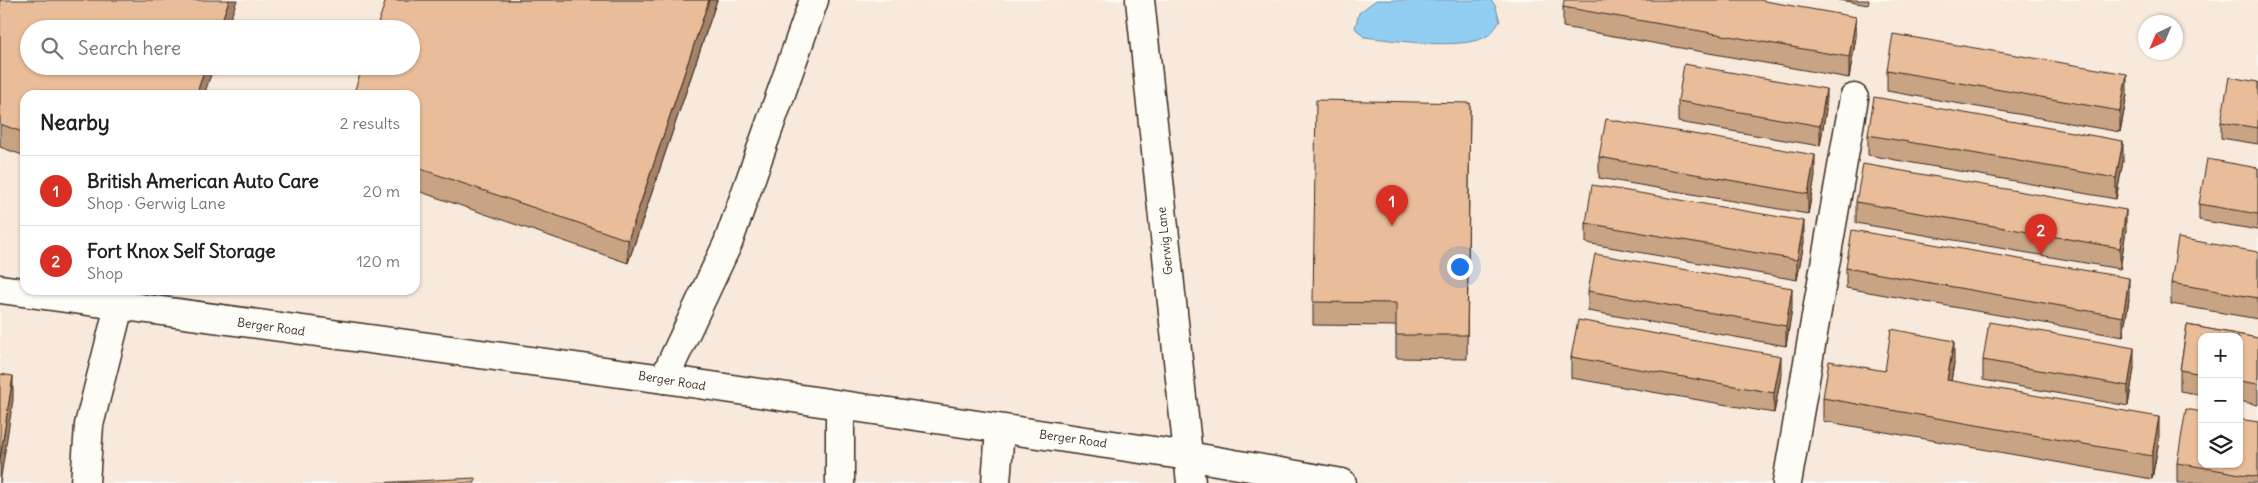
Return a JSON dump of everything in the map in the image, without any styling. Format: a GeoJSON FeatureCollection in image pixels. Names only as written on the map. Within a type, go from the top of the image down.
{"type":"FeatureCollection","features":[{"type":"Feature","properties":{"kind":"street"},"geometry":{"type":"LineString","coordinates":[[664,379],[728,243],[814,0]]}},
{"type":"Feature","properties":{"kind":"street","name":"Gerwig Lane"},"geometry":{"type":"LineString","coordinates":[[1140,0],[1191,483]]}},
{"type":"Feature","properties":{"kind":"street"},"geometry":{"type":"LineString","coordinates":[[1787,483],[1854,98]]}},
{"type":"Feature","properties":{"kind":"street","name":"Berger Road"},"geometry":{"type":"LineString","coordinates":[[0,289],[20,292]]}},
{"type":"Feature","properties":{"kind":"street","name":"Berger Road"},"geometry":{"type":"LineString","coordinates":[[42,295],[664,379],[840,407],[1000,428],[1188,456],[1342,483]]}},
{"type":"Feature","properties":{"kind":"street"},"geometry":{"type":"LineString","coordinates":[[85,483],[89,425],[119,306]]}},
{"type":"Feature","properties":{"kind":"street"},"geometry":{"type":"LineString","coordinates":[[840,407],[840,483]]}},
{"type":"Feature","properties":{"kind":"street"},"geometry":{"type":"LineString","coordinates":[[996,483],[1000,428]]}},
{"type":"Feature","properties":{"kind":"shaded area"},"geometry":{"type":"Polygon","coordinates":[[[0,0],[2258,0],[2258,483],[0,483],[0,0]]]}},
{"type":"Feature","properties":{"kind":"water"},"geometry":{"type":"Polygon","coordinates":[[[1376,0],[1490,0],[1495,5],[1500,21],[1490,34],[1479,39],[1448,44],[1364,37],[1355,28],[1359,13],[1376,0]]]}},
{"type":"Feature","properties":{"kind":"building"},"geometry":{"type":"Polygon","coordinates":[[[0,0],[229,0],[222,20],[20,20],[20,75],[203,75],[198,90],[20,90],[20,131],[0,124],[0,0]]]}},
{"type":"Feature","properties":{"kind":"building"},"geometry":{"type":"Polygon","coordinates":[[[386,0],[709,0],[628,240],[420,169],[420,90],[355,90],[360,75],[420,75],[420,20],[379,20],[386,0]]]}},
{"type":"Feature","properties":{"kind":"building"},"geometry":{"type":"Polygon","coordinates":[[[1564,0],[1759,0],[1856,17],[1849,57],[1563,7],[1564,0]]]}},
{"type":"Feature","properties":{"kind":"building"},"geometry":{"type":"Polygon","coordinates":[[[1893,34],[2127,74],[2120,111],[1887,70],[1893,34]]]}},
{"type":"Feature","properties":{"kind":"building"},"geometry":{"type":"Polygon","coordinates":[[[1684,64],[1826,89],[1820,126],[1678,101],[1684,64]]]}},
{"type":"Feature","properties":{"kind":"building"},"geometry":{"type":"Polygon","coordinates":[[[2229,77],[2258,82],[2258,128],[2221,122],[2229,77]]]}},
{"type":"Feature","properties":{"kind":"building"},"geometry":{"type":"Polygon","coordinates":[[[1874,97],[2123,141],[2116,178],[1868,135],[1874,97]]]}},
{"type":"Feature","properties":{"kind":"building"},"geometry":{"type":"Polygon","coordinates":[[[1316,100],[1470,103],[1467,335],[1396,335],[1396,303],[1313,302],[1316,100]]]}},
{"type":"Feature","properties":{"kind":"building"},"geometry":{"type":"Polygon","coordinates":[[[1606,119],[1815,155],[1808,194],[1599,157],[1606,119]]]}},
{"type":"Feature","properties":{"kind":"building"},"geometry":{"type":"Polygon","coordinates":[[[2207,159],[2258,168],[2258,214],[2199,204],[2207,159]]]}},
{"type":"Feature","properties":{"kind":"building"},"geometry":{"type":"Polygon","coordinates":[[[1863,164],[2126,210],[2120,248],[1856,202],[1863,164]]]}},
{"type":"Feature","properties":{"kind":"building"},"geometry":{"type":"Polygon","coordinates":[[[1592,185],[1804,221],[1797,260],[1586,223],[1592,185]]]}},
{"type":"Feature","properties":{"kind":"building"},"geometry":{"type":"Polygon","coordinates":[[[1852,230],[2129,278],[2123,317],[1846,268],[1852,230]]]}},
{"type":"Feature","properties":{"kind":"building"},"geometry":{"type":"Polygon","coordinates":[[[2178,238],[2258,252],[2258,298],[2171,283],[2178,238]]]}},
{"type":"Feature","properties":{"kind":"building"},"geometry":{"type":"Polygon","coordinates":[[[1595,254],[1792,288],[1786,326],[1588,291],[1595,254]]]}},
{"type":"Feature","properties":{"kind":"building"},"geometry":{"type":"Polygon","coordinates":[[[1578,320],[1781,356],[1774,393],[1571,357],[1578,320]]]}},
{"type":"Feature","properties":{"kind":"building"},"geometry":{"type":"Polygon","coordinates":[[[1989,322],[2134,348],[2128,386],[1983,360],[1989,322]]]}},
{"type":"Feature","properties":{"kind":"building"},"geometry":{"type":"Polygon","coordinates":[[[2187,325],[2231,333],[2198,333],[2198,373],[2180,370],[2187,325]]]}},
{"type":"Feature","properties":{"kind":"building"},"geometry":{"type":"Polygon","coordinates":[[[1891,329],[1954,341],[1947,380],[2159,417],[2152,456],[1823,398],[1829,361],[1885,371],[1891,329]]]}},
{"type":"Feature","properties":{"kind":"building"},"geometry":{"type":"Polygon","coordinates":[[[2243,335],[2258,338],[2258,384],[2243,382],[2243,335]]]}},
{"type":"Feature","properties":{"kind":"building"},"geometry":{"type":"Polygon","coordinates":[[[0,374],[13,376],[0,459],[0,374]]]}},
{"type":"Feature","properties":{"kind":"building"},"geometry":{"type":"Polygon","coordinates":[[[2186,409],[2198,411],[2198,467],[2177,463],[2186,409]]]}},
{"type":"Feature","properties":{"kind":"building"},"geometry":{"type":"Polygon","coordinates":[[[2243,420],[2258,422],[2258,477],[2206,468],[2243,468],[2243,420]]]}},
{"type":"Feature","properties":{"kind":"building"},"geometry":{"type":"Polygon","coordinates":[[[475,478],[475,483],[375,483],[475,478]]]}},
{"type":"Feature","properties":{"kind":"place","name":"British American Auto Care"},"geometry":{"type":"Point","coordinates":[1392,226]}},
{"type":"Feature","properties":{"kind":"place","name":"Fort Knox Self Storage"},"geometry":{"type":"Point","coordinates":[2041,255]}}]}
